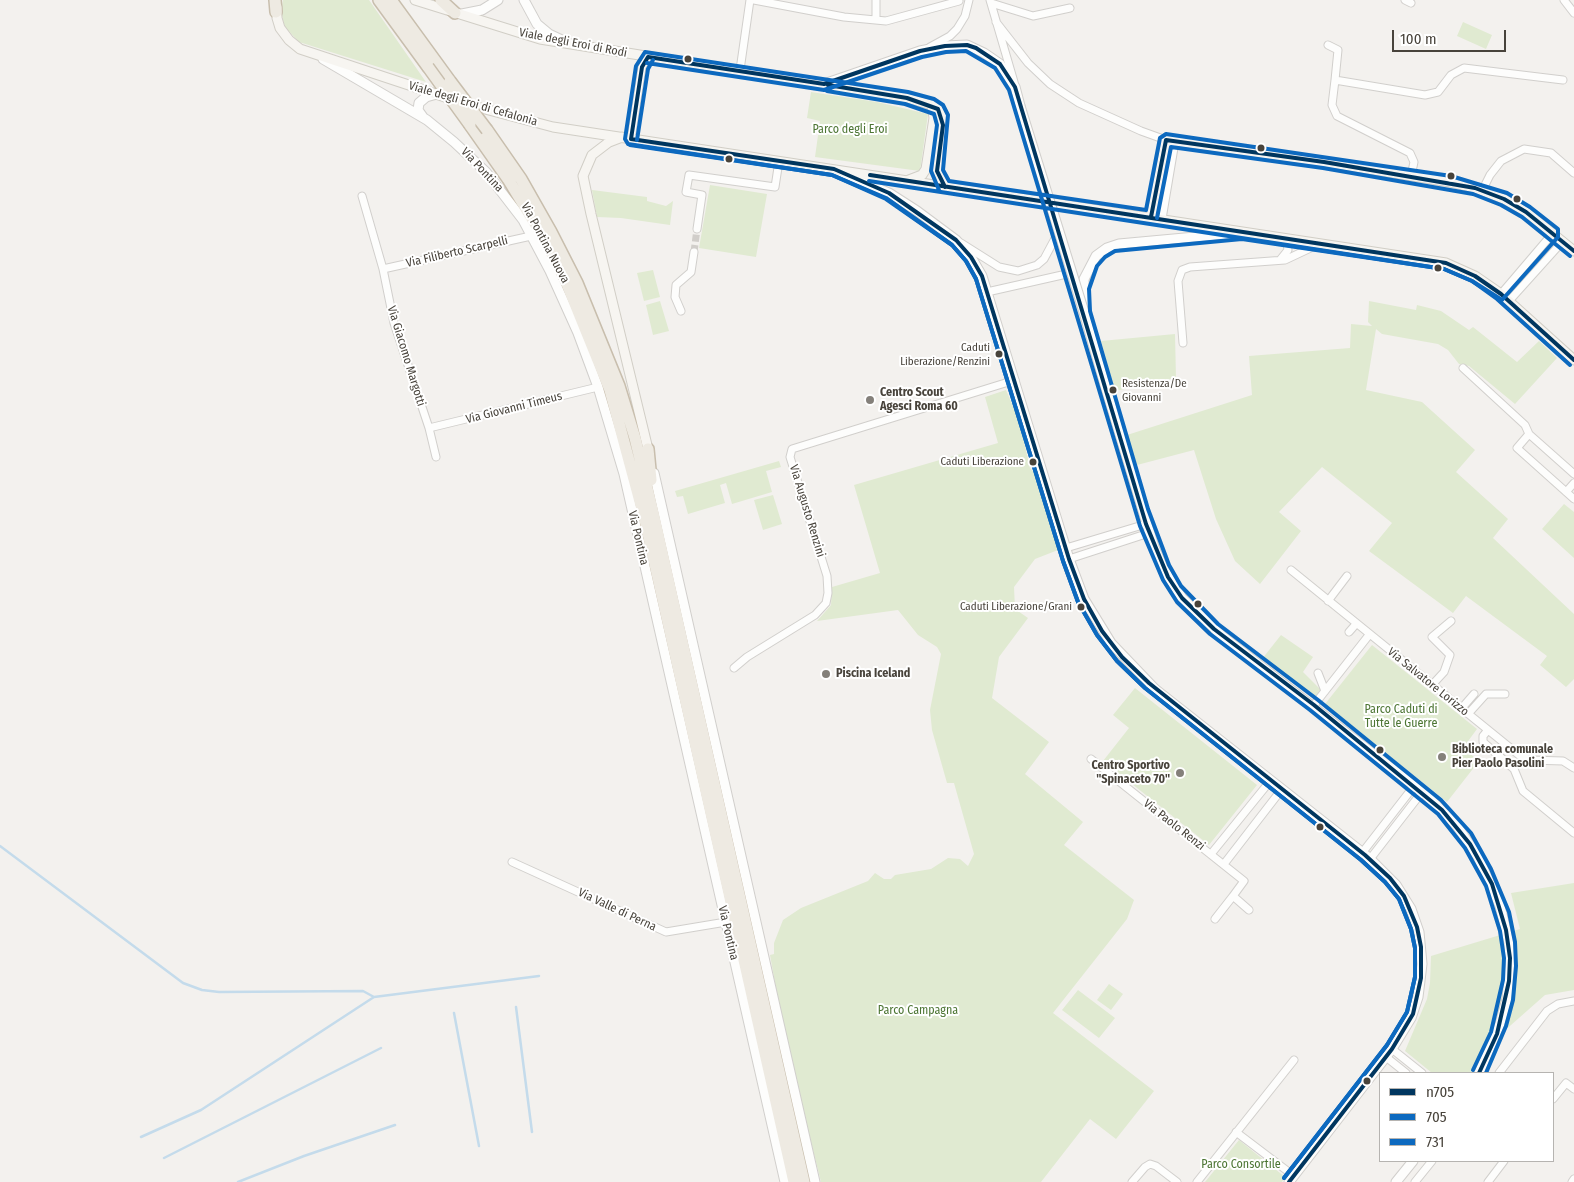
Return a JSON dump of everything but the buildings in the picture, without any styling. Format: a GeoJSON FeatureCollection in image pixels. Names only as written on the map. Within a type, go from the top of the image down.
{"type":"FeatureCollection","features":[{"type":"Feature","properties":{"kind":"highway"},"geometry":{"type":"LineString","coordinates":[[275,0],[277,17]]}},
{"type":"Feature","properties":{"kind":"highway","name":"Via Pontina Nuova"},"geometry":{"type":"LineString","coordinates":[[383,0],[409,24],[521,179],[577,283],[619,386],[635,438],[649,518]]}},
{"type":"Feature","properties":{"kind":"highway","name":"Via Pontina Nuova"},"geometry":{"type":"LineString","coordinates":[[383,0],[529,212],[567,284],[610,390],[649,518]]}},
{"type":"Feature","properties":{"kind":"highway"},"geometry":{"type":"LineString","coordinates":[[441,0],[455,13]]}},
{"type":"Feature","properties":{"kind":"highway"},"geometry":{"type":"LineString","coordinates":[[648,449],[649,518]]}},
{"type":"Feature","properties":{"kind":"highway","name":"Via Pontina"},"geometry":{"type":"LineString","coordinates":[[649,518],[794,1182]]}},
{"type":"Feature","properties":{"kind":"highway","name":"Via Pontina"},"geometry":{"type":"LineString","coordinates":[[649,518],[804,1182]]}},
{"type":"Feature","properties":{"kind":"main road"},"geometry":{"type":"LineString","coordinates":[[277,17],[279,0]]}},
{"type":"Feature","properties":{"kind":"main road","name":"Viale degli Eroi di Rodi"},"geometry":{"type":"LineString","coordinates":[[415,0],[536,38],[907,98],[932,105]]}},
{"type":"Feature","properties":{"kind":"main road","name":"Via Pontina"},"geometry":{"type":"LineString","coordinates":[[277,17],[286,37],[294,45],[320,57]]}},
{"type":"Feature","properties":{"kind":"main road","name":"Viale degli Eroi di Cefalonia"},"geometry":{"type":"LineString","coordinates":[[320,57],[522,120],[626,138],[1446,263],[1475,276],[1501,294],[1574,360]]}},
{"type":"Feature","properties":{"kind":"main road"},"geometry":{"type":"LineString","coordinates":[[904,180],[917,178],[926,169],[934,118],[932,105]]}},
{"type":"Feature","properties":{"kind":"main road"},"geometry":{"type":"LineString","coordinates":[[932,105],[938,109],[942,116],[936,169],[945,187]]}},
{"type":"Feature","properties":{"kind":"main road"},"geometry":{"type":"LineString","coordinates":[[626,138],[609,142],[592,155],[583,176],[590,214],[648,449]]}},
{"type":"Feature","properties":{"kind":"main road"},"geometry":{"type":"LineString","coordinates":[[1151,217],[1171,141],[1450,182],[1504,199],[1526,212],[1574,251]]}},
{"type":"Feature","properties":{"kind":"street"},"geometry":{"type":"LineString","coordinates":[[455,13],[476,12],[498,0]]}},
{"type":"Feature","properties":{"kind":"street"},"geometry":{"type":"LineString","coordinates":[[524,0],[532,18],[541,28],[572,44]]}},
{"type":"Feature","properties":{"kind":"street"},"geometry":{"type":"LineString","coordinates":[[740,70],[750,0]]}},
{"type":"Feature","properties":{"kind":"street"},"geometry":{"type":"LineString","coordinates":[[754,0],[778,2],[844,18],[876,20],[892,20],[958,1]]}},
{"type":"Feature","properties":{"kind":"street"},"geometry":{"type":"LineString","coordinates":[[876,0],[876,20]]}},
{"type":"Feature","properties":{"kind":"street"},"geometry":{"type":"LineString","coordinates":[[920,51],[955,32],[965,16],[969,0]]}},
{"type":"Feature","properties":{"kind":"street"},"geometry":{"type":"LineString","coordinates":[[1564,0],[1574,13]]}},
{"type":"Feature","properties":{"kind":"street"},"geometry":{"type":"LineString","coordinates":[[990,2],[1033,16],[1070,8]]}},
{"type":"Feature","properties":{"kind":"street"},"geometry":{"type":"LineString","coordinates":[[990,2],[1146,524],[1163,568],[1190,607],[1221,635],[1314,705],[1448,815],[1474,850],[1496,894],[1506,930],[1509,973],[1500,1024],[1479,1072]]}},
{"type":"Feature","properties":{"kind":"street"},"geometry":{"type":"LineString","coordinates":[[996,22],[1028,63],[1050,84],[1079,103],[1133,128],[1171,141],[1162,219]]}},
{"type":"Feature","properties":{"kind":"street"},"geometry":{"type":"LineString","coordinates":[[824,84],[920,51],[956,45],[976,48],[1000,64],[1016,87]]}},
{"type":"Feature","properties":{"kind":"street"},"geometry":{"type":"LineString","coordinates":[[1328,45],[1338,50],[1332,105],[1337,116],[1353,126],[1408,151],[1412,155],[1414,162],[1411,176]]}},
{"type":"Feature","properties":{"kind":"street","name":"Via Pontina"},"geometry":{"type":"LineString","coordinates":[[320,57],[427,120],[486,172],[509,200],[531,236],[568,310],[598,387],[626,482],[785,1182]]}},
{"type":"Feature","properties":{"kind":"street"},"geometry":{"type":"LineString","coordinates":[[626,138],[642,67],[648,57]]}},
{"type":"Feature","properties":{"kind":"street"},"geometry":{"type":"LineString","coordinates":[[1336,80],[1427,95],[1438,92],[1451,75],[1464,68],[1563,80]]}},
{"type":"Feature","properties":{"kind":"street"},"geometry":{"type":"LineString","coordinates":[[427,120],[420,113],[418,105],[426,97],[437,94]]}},
{"type":"Feature","properties":{"kind":"street"},"geometry":{"type":"LineString","coordinates":[[1482,191],[1490,175],[1501,160],[1524,149],[1550,153],[1574,173]]}},
{"type":"Feature","properties":{"kind":"street"},"geometry":{"type":"LineString","coordinates":[[697,229],[702,194],[686,192],[689,175],[775,187],[779,161]]}},
{"type":"Feature","properties":{"kind":"street"},"geometry":{"type":"LineString","coordinates":[[834,169],[889,193],[999,268],[1018,271],[1037,265],[1044,259],[1058,231]]}},
{"type":"Feature","properties":{"kind":"street","name":"Via Giacomo Margotti"},"geometry":{"type":"LineString","coordinates":[[362,196],[383,269],[394,323],[429,428],[436,457]]}},
{"type":"Feature","properties":{"kind":"street"},"geometry":{"type":"LineString","coordinates":[[1084,312],[1083,288],[1087,270],[1096,256],[1107,248],[1119,244],[1242,233]]}},
{"type":"Feature","properties":{"kind":"street"},"geometry":{"type":"LineString","coordinates":[[1501,294],[1553,233]]}},
{"type":"Feature","properties":{"kind":"street","name":"Via Filiberto Scarpelli"},"geometry":{"type":"LineString","coordinates":[[383,269],[531,236]]}},
{"type":"Feature","properties":{"kind":"street"},"geometry":{"type":"LineString","coordinates":[[1280,260],[1288,250],[1287,244],[1282,238]]}},
{"type":"Feature","properties":{"kind":"street"},"geometry":{"type":"LineString","coordinates":[[956,240],[975,263],[988,292],[1069,559],[1090,611],[1122,657],[1155,689],[1366,856],[1404,896],[1418,927],[1421,947],[1421,978],[1416,1005],[1406,1027],[1386,1057],[1291,1179],[1236,1132]]}},
{"type":"Feature","properties":{"kind":"street"},"geometry":{"type":"LineString","coordinates":[[1509,301],[1562,241]]}},
{"type":"Feature","properties":{"kind":"street"},"geometry":{"type":"LineString","coordinates":[[1183,343],[1178,281],[1182,270],[1190,267],[1280,260],[1319,244]]}},
{"type":"Feature","properties":{"kind":"street"},"geometry":{"type":"LineString","coordinates":[[681,311],[675,297],[676,284],[691,272],[694,252]]}},
{"type":"Feature","properties":{"kind":"street"},"geometry":{"type":"LineString","coordinates":[[988,292],[1071,273]]}},
{"type":"Feature","properties":{"kind":"street"},"geometry":{"type":"LineString","coordinates":[[1463,368],[1525,426],[1529,434],[1574,474]]}},
{"type":"Feature","properties":{"kind":"street","name":"Via Augusto Renzini"},"geometry":{"type":"LineString","coordinates":[[734,668],[746,656],[814,615],[826,603],[828,593],[827,576],[790,457],[792,448],[1014,380]]}},
{"type":"Feature","properties":{"kind":"street","name":"Via Giovanni Timeus"},"geometry":{"type":"LineString","coordinates":[[429,428],[598,387]]}},
{"type":"Feature","properties":{"kind":"street"},"geometry":{"type":"LineString","coordinates":[[1529,434],[1517,448],[1574,499]]}},
{"type":"Feature","properties":{"kind":"street"},"geometry":{"type":"LineString","coordinates":[[648,449],[815,1182]]}},
{"type":"Feature","properties":{"kind":"street"},"geometry":{"type":"LineString","coordinates":[[1566,492],[1574,483]]}},
{"type":"Feature","properties":{"kind":"street"},"geometry":{"type":"LineString","coordinates":[[1066,548],[1146,524]]}},
{"type":"Feature","properties":{"kind":"street"},"geometry":{"type":"LineString","coordinates":[[1069,559],[1149,533]]}},
{"type":"Feature","properties":{"kind":"street","name":"Via Salvatore Lorizzo"},"geometry":{"type":"LineString","coordinates":[[1291,570],[1432,686],[1524,758],[1561,761],[1574,768]]}},
{"type":"Feature","properties":{"kind":"street"},"geometry":{"type":"LineString","coordinates":[[1328,601],[1347,576]]}},
{"type":"Feature","properties":{"kind":"street"},"geometry":{"type":"LineString","coordinates":[[1432,686],[1444,672],[1450,655],[1432,636],[1451,621]]}},
{"type":"Feature","properties":{"kind":"street"},"geometry":{"type":"LineString","coordinates":[[1349,632],[1356,624]]}},
{"type":"Feature","properties":{"kind":"street"},"geometry":{"type":"LineString","coordinates":[[1314,705],[1369,635]]}},
{"type":"Feature","properties":{"kind":"street"},"geometry":{"type":"LineString","coordinates":[[1318,673],[1325,691]]}},
{"type":"Feature","properties":{"kind":"street"},"geometry":{"type":"LineString","coordinates":[[1468,714],[1486,694],[1494,692],[1505,694]]}},
{"type":"Feature","properties":{"kind":"street"},"geometry":{"type":"LineString","coordinates":[[1462,709],[1474,694]]}},
{"type":"Feature","properties":{"kind":"street"},"geometry":{"type":"LineString","coordinates":[[1488,730],[1483,736],[1483,742],[1514,770],[1522,791],[1574,833]]}},
{"type":"Feature","properties":{"kind":"street","name":"Via Paolo Renzi"},"geometry":{"type":"LineString","coordinates":[[1091,759],[1244,881],[1215,919]]}},
{"type":"Feature","properties":{"kind":"street","name":"Via Paolo Renzi"},"geometry":{"type":"LineString","coordinates":[[1211,854],[1271,780]]}},
{"type":"Feature","properties":{"kind":"street"},"geometry":{"type":"LineString","coordinates":[[1366,856],[1414,786]]}},
{"type":"Feature","properties":{"kind":"street"},"geometry":{"type":"LineString","coordinates":[[1224,864],[1282,789]]}},
{"type":"Feature","properties":{"kind":"street"},"geometry":{"type":"LineString","coordinates":[[1366,856],[1422,792]]}},
{"type":"Feature","properties":{"kind":"street","name":"Via Valle di Perna"},"geometry":{"type":"LineString","coordinates":[[512,862],[666,932],[726,922]]}},
{"type":"Feature","properties":{"kind":"street"},"geometry":{"type":"LineString","coordinates":[[1233,896],[1249,910]]}},
{"type":"Feature","properties":{"kind":"street"},"geometry":{"type":"LineString","coordinates":[[1500,1072],[1547,1011],[1558,1004],[1574,1001]]}},
{"type":"Feature","properties":{"kind":"street"},"geometry":{"type":"LineString","coordinates":[[1392,1049],[1421,1072]]}},
{"type":"Feature","properties":{"kind":"street"},"geometry":{"type":"LineString","coordinates":[[1386,1057],[1405,1072]]}},
{"type":"Feature","properties":{"kind":"street"},"geometry":{"type":"LineString","coordinates":[[1197,1182],[1294,1060]]}},
{"type":"Feature","properties":{"kind":"street"},"geometry":{"type":"LineString","coordinates":[[1554,1098],[1566,1083],[1574,1089]]}},
{"type":"Feature","properties":{"kind":"street"},"geometry":{"type":"LineString","coordinates":[[1396,1182],[1412,1162]]}},
{"type":"Feature","properties":{"kind":"street"},"geometry":{"type":"LineString","coordinates":[[1415,1182],[1431,1162]]}},
{"type":"Feature","properties":{"kind":"street"},"geometry":{"type":"LineString","coordinates":[[1488,1182],[1503,1162]]}},
{"type":"Feature","properties":{"kind":"street"},"geometry":{"type":"LineString","coordinates":[[1132,1182],[1150,1164],[1158,1167],[1177,1182]]}},
{"type":"Feature","properties":{"kind":"green space"},"geometry":{"type":"Polygon","coordinates":[[[283,0],[369,0],[426,82],[299,42],[285,27],[281,12],[283,0]]]}},
{"type":"Feature","properties":{"kind":"green space"},"geometry":{"type":"Polygon","coordinates":[[[1463,22],[1492,35],[1486,49],[1457,36],[1463,22]]]}},
{"type":"Feature","properties":{"kind":"green space","name":"Parco degli Eroi"},"geometry":{"type":"Polygon","coordinates":[[[811,92],[877,102],[928,114],[920,171],[815,157],[820,121],[807,118],[811,92]]]}},
{"type":"Feature","properties":{"kind":"green space"},"geometry":{"type":"Polygon","coordinates":[[[710,185],[767,194],[756,257],[699,248],[710,185]]]}},
{"type":"Feature","properties":{"kind":"green space"},"geometry":{"type":"Polygon","coordinates":[[[592,190],[647,197],[647,201],[666,206],[673,201],[670,225],[621,218],[597,217],[592,190]]]}},
{"type":"Feature","properties":{"kind":"green space"},"geometry":{"type":"Polygon","coordinates":[[[653,270],[660,297],[644,301],[637,273],[653,270]]]}},
{"type":"Feature","properties":{"kind":"green space"},"geometry":{"type":"Polygon","coordinates":[[[660,301],[669,331],[653,335],[646,305],[660,301]]]}},
{"type":"Feature","properties":{"kind":"green space"},"geometry":{"type":"Polygon","coordinates":[[[1369,301],[1416,310],[1417,305],[1441,311],[1469,330],[1473,327],[1517,362],[1539,341],[1557,358],[1515,404],[1469,366],[1459,364],[1448,350],[1438,344],[1382,334],[1376,329],[1366,390],[1422,402],[1475,450],[1456,472],[1508,519],[1493,538],[1574,614],[1574,679],[1566,687],[1540,665],[1547,656],[1466,596],[1453,613],[1369,551],[1392,523],[1322,467],[1279,512],[1301,531],[1260,584],[1235,561],[1216,519],[1194,450],[1137,465],[1127,435],[1252,395],[1249,356],[1350,348],[1351,324],[1372,326],[1368,322],[1369,301]]]}},
{"type":"Feature","properties":{"kind":"green space"},"geometry":{"type":"Polygon","coordinates":[[[1175,334],[1176,378],[1115,391],[1101,341],[1175,334]]]}},
{"type":"Feature","properties":{"kind":"green space","name":"Parco Campagna"},"geometry":{"type":"Polygon","coordinates":[[[1006,390],[1019,420],[1030,468],[1035,474],[1058,550],[1035,559],[1014,587],[1015,609],[1028,618],[999,657],[992,698],[1049,742],[1025,774],[1083,822],[1064,845],[1134,900],[1127,919],[1053,1013],[1154,1091],[1116,1139],[1090,1119],[1041,1182],[821,1182],[784,1034],[770,955],[774,954],[774,943],[783,920],[801,908],[868,881],[875,873],[884,879],[891,879],[895,875],[931,869],[948,858],[960,859],[968,866],[974,854],[954,783],[947,783],[932,730],[930,710],[941,654],[937,647],[918,635],[898,610],[817,621],[831,605],[832,587],[880,573],[854,485],[998,443],[985,397],[1006,390]]]}},
{"type":"Feature","properties":{"kind":"green space"},"geometry":{"type":"Polygon","coordinates":[[[779,461],[781,467],[766,471],[772,492],[732,504],[726,483],[720,485],[725,503],[688,514],[683,496],[677,497],[675,491],[779,461]]]}},
{"type":"Feature","properties":{"kind":"green space"},"geometry":{"type":"Polygon","coordinates":[[[773,495],[782,524],[763,530],[754,500],[773,495]]]}},
{"type":"Feature","properties":{"kind":"green space"},"geometry":{"type":"Polygon","coordinates":[[[1564,504],[1574,512],[1574,558],[1542,529],[1564,504]]]}},
{"type":"Feature","properties":{"kind":"green space"},"geometry":{"type":"Polygon","coordinates":[[[1281,635],[1313,657],[1303,672],[1321,690],[1315,697],[1262,659],[1281,635]]]}},
{"type":"Feature","properties":{"kind":"green space","name":"Parco Caduti di Tutte le Guerre"},"geometry":{"type":"Polygon","coordinates":[[[1372,645],[1477,729],[1463,748],[1479,761],[1447,802],[1325,704],[1372,645]]]}},
{"type":"Feature","properties":{"kind":"green space","name":"Centro Sportivo \"Spinaceto 70\""},"geometry":{"type":"Polygon","coordinates":[[[1135,688],[1257,785],[1209,845],[1103,761],[1129,728],[1113,715],[1135,688]]]}},
{"type":"Feature","properties":{"kind":"green space"},"geometry":{"type":"Polygon","coordinates":[[[1574,883],[1574,990],[1545,995],[1485,1048],[1472,1072],[1431,1072],[1405,1051],[1427,999],[1430,983],[1431,956],[1520,929],[1511,893],[1574,883]]]}},
{"type":"Feature","properties":{"kind":"green space"},"geometry":{"type":"Polygon","coordinates":[[[1109,984],[1123,994],[1111,1010],[1097,1000],[1109,984]]]}},
{"type":"Feature","properties":{"kind":"green space"},"geometry":{"type":"Polygon","coordinates":[[[1078,990],[1115,1018],[1099,1038],[1062,1010],[1078,990]]]}},
{"type":"Feature","properties":{"kind":"green space","name":"Parco Consortile"},"geometry":{"type":"Polygon","coordinates":[[[1239,1140],[1285,1177],[1282,1182],[1205,1182],[1239,1140]]]}},
{"type":"Feature","properties":{"kind":"waterway"},"geometry":{"type":"LineString","coordinates":[[0,846],[183,983],[202,990],[219,992],[363,991],[374,997]]}},
{"type":"Feature","properties":{"kind":"waterway"},"geometry":{"type":"LineString","coordinates":[[141,1137],[201,1110],[374,997],[539,976]]}},
{"type":"Feature","properties":{"kind":"waterway"},"geometry":{"type":"LineString","coordinates":[[516,1007],[532,1132]]}},
{"type":"Feature","properties":{"kind":"waterway"},"geometry":{"type":"LineString","coordinates":[[454,1013],[479,1146]]}},
{"type":"Feature","properties":{"kind":"waterway"},"geometry":{"type":"LineString","coordinates":[[164,1158],[381,1048]]}},
{"type":"Feature","properties":{"kind":"waterway"},"geometry":{"type":"LineString","coordinates":[[238,1182],[304,1156],[395,1125]]}},
{"type":"Feature","properties":{"kind":"tunnel"},"geometry":{"type":"LineString","coordinates":[[694,252],[697,229]]}},
{"type":"Feature","properties":{"kind":"transit line","name":"n705"},"geometry":{"type":"LineString","coordinates":[[648,57],[824,84],[920,51],[945,46],[967,45],[976,48],[1000,64],[1015,87],[1146,524],[1168,577],[1182,598],[1214,629],[1314,705],[1442,810],[1470,844],[1492,884],[1506,930],[1510,958],[1509,981],[1497,1034],[1479,1072]]}},
{"type":"Feature","properties":{"kind":"transit line","name":"705"},"geometry":{"type":"LineString","coordinates":[[647,63],[824,90],[922,57],[946,52],[966,51],[995,68],[1009,90],[1140,526],[1163,580],[1177,602],[1210,634],[1310,710],[1438,814],[1465,848],[1486,886],[1500,931],[1504,958],[1503,980],[1491,1032],[1473,1070]]}},
{"type":"Feature","properties":{"kind":"transit line","name":"731"},"geometry":{"type":"LineString","coordinates":[[1284,1178],[1387,1045],[1407,1012],[1415,977],[1415,948],[1411,929],[1399,899],[1385,882],[1361,860],[1145,688],[1117,661],[1097,635],[1078,602],[1063,561],[976,279],[966,261],[952,245],[886,199],[832,175],[628,144],[625,139],[636,66],[645,52],[908,92],[934,99],[943,105],[948,115],[943,170],[949,181],[1146,210],[1160,138],[1166,134],[1451,176],[1507,193],[1530,207],[1558,229],[1558,237],[1502,300],[1472,281],[1444,269],[1242,239],[1115,251],[1105,257],[1097,266],[1089,289],[1090,311],[1148,509],[1169,565],[1181,586],[1218,624],[1318,700],[1441,800],[1471,833],[1491,869],[1509,912],[1515,942],[1516,966],[1513,1000],[1506,1026],[1486,1072]]}},
{"type":"Feature","properties":{"kind":"transit line","name":"n705"},"geometry":{"type":"LineString","coordinates":[[631,139],[642,67],[648,57]]}},
{"type":"Feature","properties":{"kind":"transit line","name":"705"},"geometry":{"type":"LineString","coordinates":[[637,140],[648,69],[653,60]]}},
{"type":"Feature","properties":{"kind":"transit line","name":"n705"},"geometry":{"type":"LineString","coordinates":[[828,85],[907,98],[938,109],[943,125],[937,171],[945,187]]}},
{"type":"Feature","properties":{"kind":"transit line","name":"705"},"geometry":{"type":"LineString","coordinates":[[827,91],[905,104],[934,114],[937,125],[931,171],[939,190]]}},
{"type":"Feature","properties":{"kind":"transit line","name":"n705"},"geometry":{"type":"LineString","coordinates":[[631,139],[834,169],[889,193],[956,240],[971,257],[982,276],[1069,559],[1084,599],[1102,631],[1122,657],[1149,683],[1365,855],[1390,878],[1404,896],[1417,927],[1421,947],[1421,978],[1413,1014],[1392,1049],[1289,1182]]}},
{"type":"Feature","properties":{"kind":"transit line","name":"n705"},"geometry":{"type":"LineString","coordinates":[[1151,217],[1166,140],[1324,162],[1475,188],[1504,199],[1526,212],[1574,251]]}},
{"type":"Feature","properties":{"kind":"transit line","name":"705"},"geometry":{"type":"LineString","coordinates":[[630,145],[832,175],[886,198],[952,245],[966,261],[976,279],[1063,561],[1078,602],[1097,635],[1117,661],[1145,688],[1361,860],[1385,882],[1399,899],[1411,929],[1415,948],[1415,977],[1407,1012],[1387,1045],[1284,1178]]}},
{"type":"Feature","properties":{"kind":"transit line","name":"705"},"geometry":{"type":"LineString","coordinates":[[1157,218],[1171,147],[1323,168],[1473,194],[1501,205],[1522,217],[1570,256]]}},
{"type":"Feature","properties":{"kind":"transit line","name":"n705"},"geometry":{"type":"LineString","coordinates":[[870,175],[1446,263],[1475,276],[1501,294],[1574,360]]}},
{"type":"Feature","properties":{"kind":"transit line","name":"705"},"geometry":{"type":"LineString","coordinates":[[869,181],[1444,269],[1472,281],[1497,299],[1570,365]]}},
{"type":"Feature","properties":{"kind":"place","name":"Caduti Liberazione/Renzini"},"geometry":{"type":"Point","coordinates":[999,354]}},
{"type":"Feature","properties":{"kind":"place","name":"Resistenza/De Giovanni"},"geometry":{"type":"Point","coordinates":[1113,390]}},
{"type":"Feature","properties":{"kind":"place","name":"Centro Scout Agesci Roma 60"},"geometry":{"type":"Point","coordinates":[870,400]}},
{"type":"Feature","properties":{"kind":"place","name":"Caduti Liberazione"},"geometry":{"type":"Point","coordinates":[1033,462]}},
{"type":"Feature","properties":{"kind":"place","name":"Caduti Liberazione/Grani"},"geometry":{"type":"Point","coordinates":[1081,607]}},
{"type":"Feature","properties":{"kind":"place","name":"Piscina Iceland"},"geometry":{"type":"Point","coordinates":[826,674]}},
{"type":"Feature","properties":{"kind":"place","name":"Biblioteca comunale Pier Paolo Pasolini"},"geometry":{"type":"Point","coordinates":[1442,757]}},
{"type":"Feature","properties":{"kind":"place","name":"Centro Sportivo \"Spinaceto 70\""},"geometry":{"type":"Point","coordinates":[1180,773]}}]}
